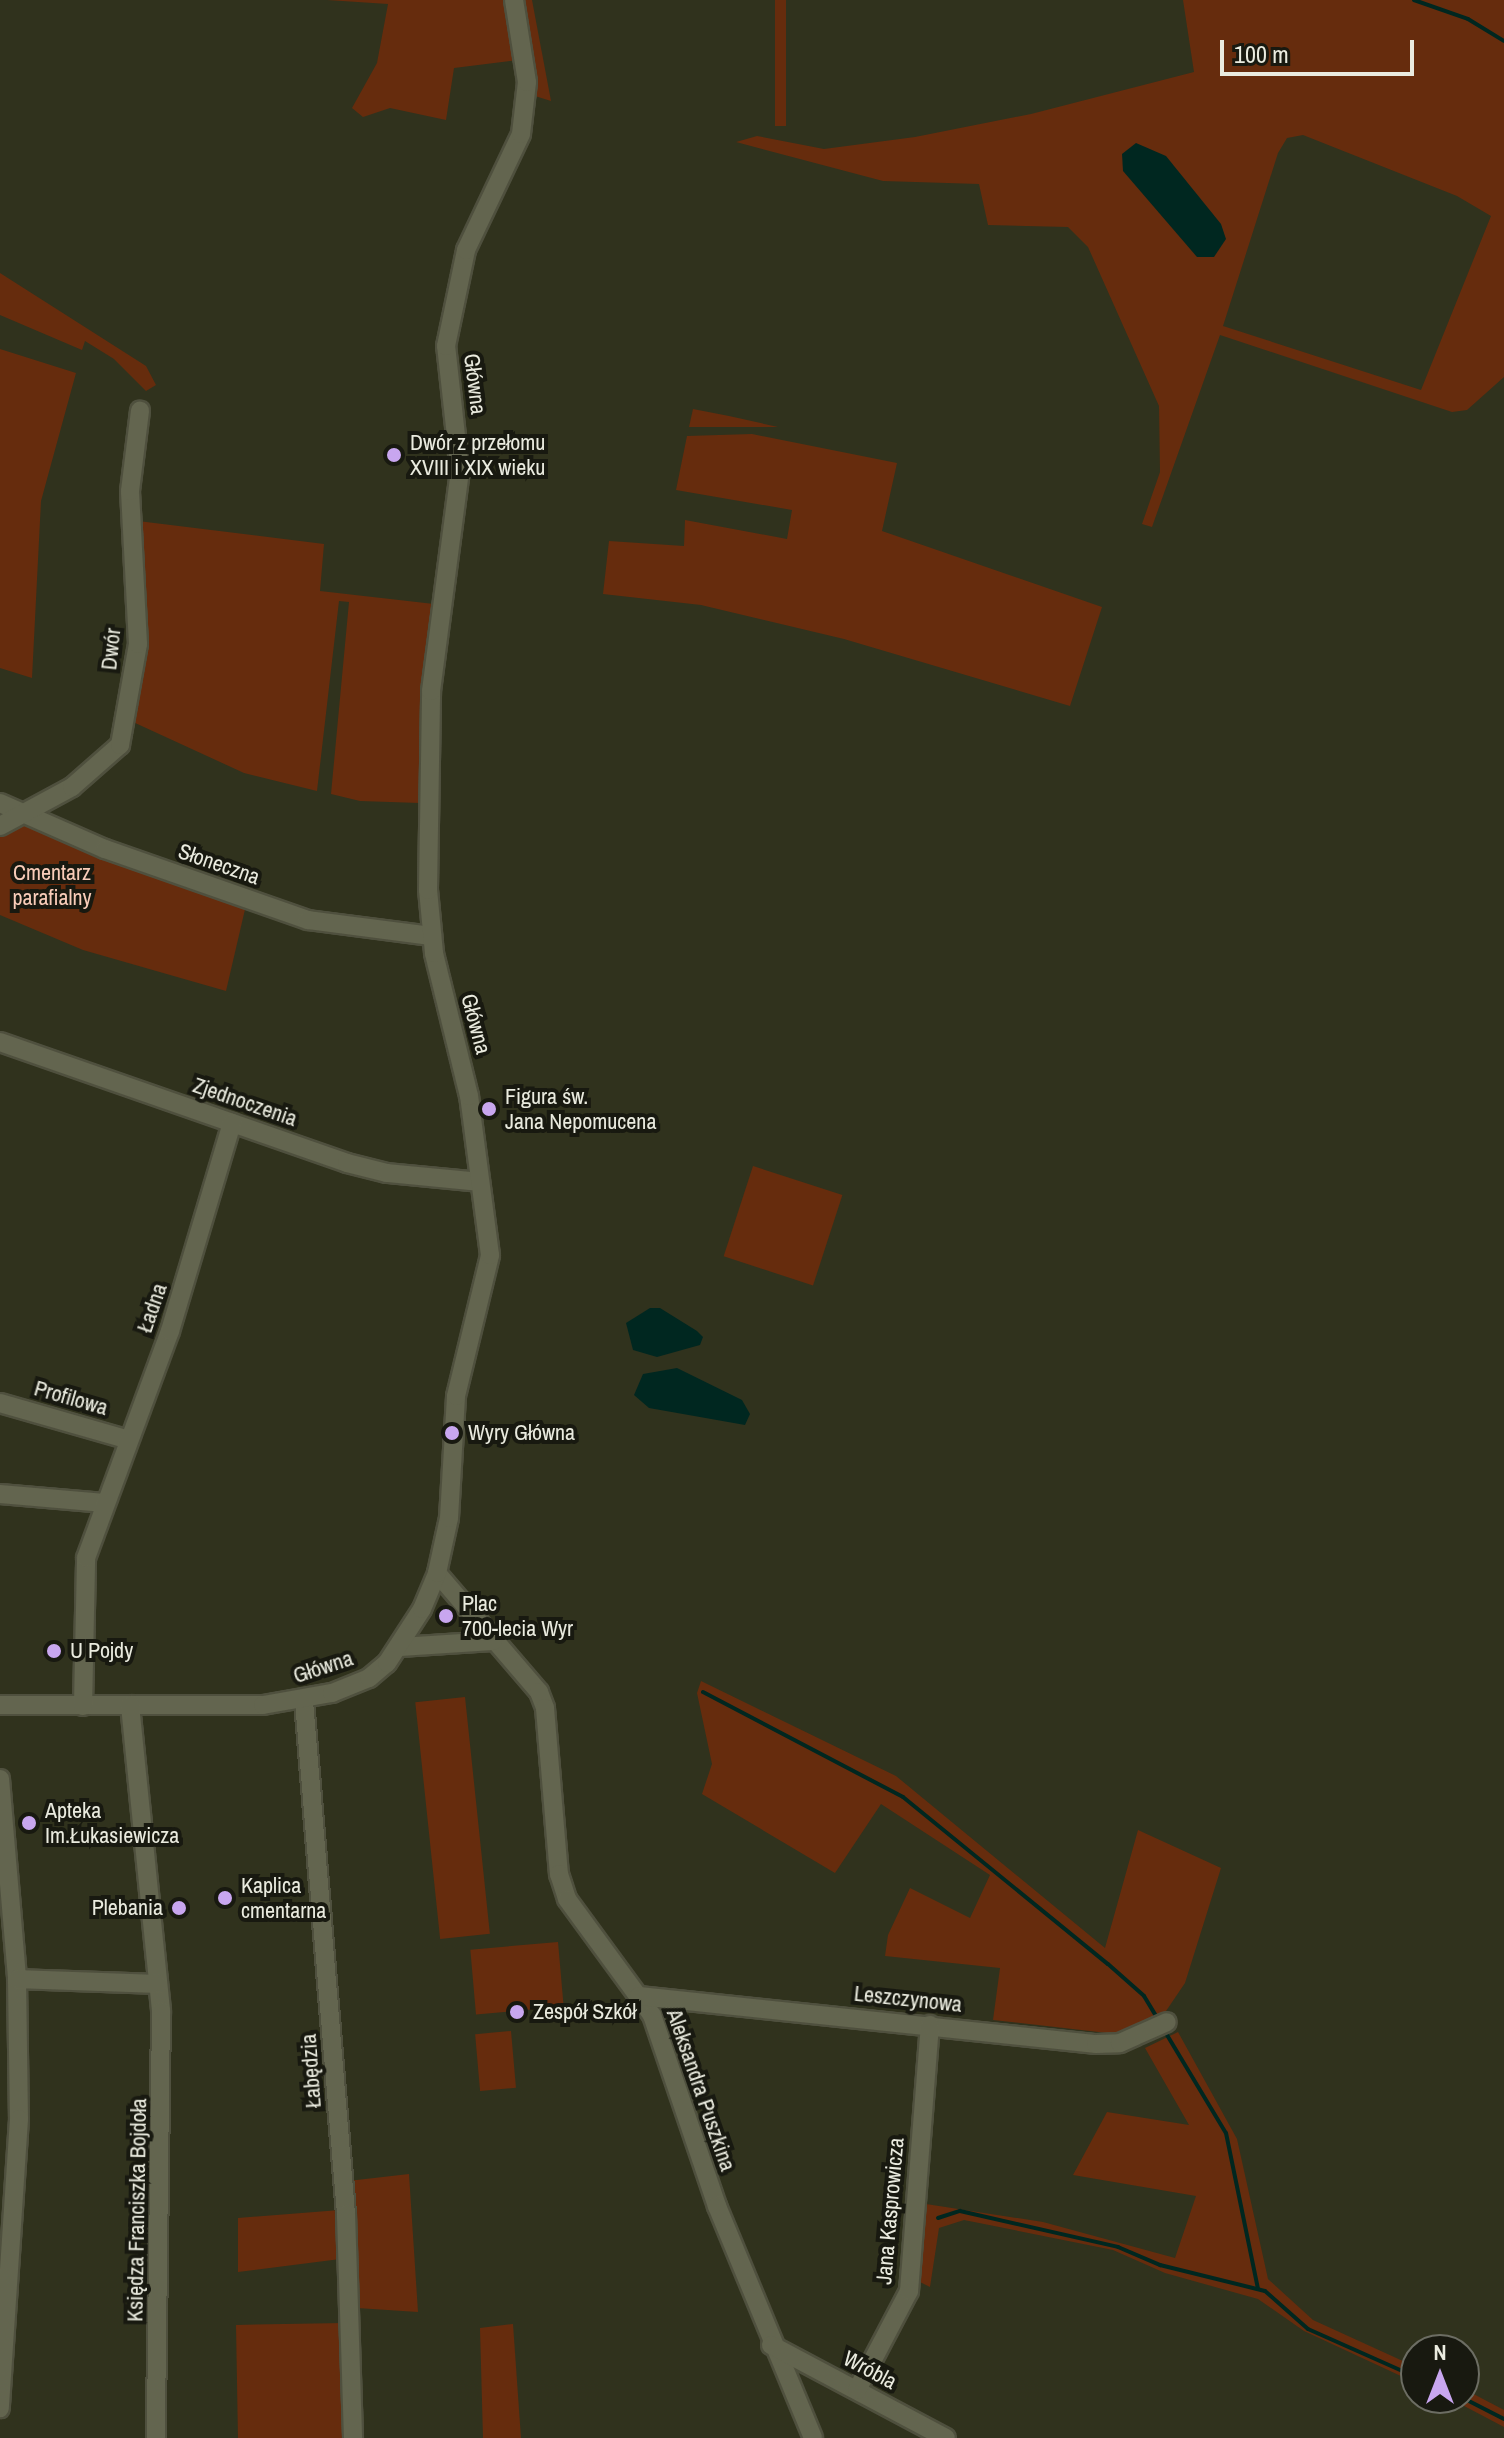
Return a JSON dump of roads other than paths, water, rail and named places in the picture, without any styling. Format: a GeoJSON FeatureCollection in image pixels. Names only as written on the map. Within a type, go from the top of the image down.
{"type":"FeatureCollection","features":[{"type":"Feature","properties":{"kind":"street","name":"Główna"},"geometry":{"type":"LineString","coordinates":[[0,1705],[304,1701],[369,1678],[400,1647],[437,1573],[449,1518],[456,1396],[490,1255],[469,1096],[432,936],[431,691],[460,472],[446,346],[466,250],[521,134],[527,82],[514,0]]}},
{"type":"Feature","properties":{"kind":"street","name":"Dwór"},"geometry":{"type":"LineString","coordinates":[[0,826],[24,816],[98,768],[122,737],[138,644],[130,491],[140,411]]}},
{"type":"Feature","properties":{"kind":"street","name":"Słoneczna"},"geometry":{"type":"LineString","coordinates":[[0,803],[24,816],[308,920],[432,936]]}},
{"type":"Feature","properties":{"kind":"street","name":"Zjednoczenia"},"geometry":{"type":"LineString","coordinates":[[0,1042],[387,1173],[480,1182]]}},
{"type":"Feature","properties":{"kind":"street","name":"Ładna"},"geometry":{"type":"LineString","coordinates":[[83,1706],[83,1586],[105,1503],[170,1331],[232,1123]]}},
{"type":"Feature","properties":{"kind":"street","name":"Profilowa"},"geometry":{"type":"LineString","coordinates":[[0,1403],[129,1440]]}},
{"type":"Feature","properties":{"kind":"street"},"geometry":{"type":"LineString","coordinates":[[0,1494],[105,1503]]}},
{"type":"Feature","properties":{"kind":"street","name":"Aleksandra Puszkina"},"geometry":{"type":"LineString","coordinates":[[437,1573],[493,1641],[528,1676],[545,1708],[559,1874],[567,1899],[652,2015],[717,2206],[771,2345],[813,2438]]}},
{"type":"Feature","properties":{"kind":"street"},"geometry":{"type":"LineString","coordinates":[[400,1647],[493,1641]]}},
{"type":"Feature","properties":{"kind":"street","name":"Łabędzia"},"geometry":{"type":"LineString","coordinates":[[304,1701],[346,2214],[353,2438]]}},
{"type":"Feature","properties":{"kind":"street","name":"Księdza Franciszka Bojdoła"},"geometry":{"type":"LineString","coordinates":[[130,1705],[157,1984],[163,2107],[156,2438]]}},
{"type":"Feature","properties":{"kind":"street"},"geometry":{"type":"LineString","coordinates":[[0,1779],[17,1979],[19,2119],[0,2408]]}},
{"type":"Feature","properties":{"kind":"street"},"geometry":{"type":"LineString","coordinates":[[17,1979],[157,1984]]}},
{"type":"Feature","properties":{"kind":"street","name":"Leszczynowa"},"geometry":{"type":"LineString","coordinates":[[639,1996],[1096,2044],[1120,2043],[1167,2022]]}},
{"type":"Feature","properties":{"kind":"street","name":"Jana Kasprowicza"},"geometry":{"type":"LineString","coordinates":[[857,2390],[909,2291],[930,2025]]}},
{"type":"Feature","properties":{"kind":"street","name":"Wróbla"},"geometry":{"type":"LineString","coordinates":[[771,2345],[946,2438]]}},
{"type":"Feature","properties":{"kind":"water"},"geometry":{"type":"Polygon","coordinates":[[[1136,143],[1166,156],[1221,224],[1226,239],[1214,257],[1197,257],[1123,171],[1122,154],[1136,143]]]}},
{"type":"Feature","properties":{"kind":"water"},"geometry":{"type":"Polygon","coordinates":[[[650,1308],[660,1308],[697,1331],[703,1337],[700,1345],[657,1357],[633,1350],[626,1323],[650,1308]]]}},
{"type":"Feature","properties":{"kind":"water"},"geometry":{"type":"Polygon","coordinates":[[[677,1368],[742,1400],[750,1414],[745,1425],[649,1408],[634,1395],[643,1374],[677,1368]]]}},
{"type":"Feature","properties":{"kind":"waterway"},"geometry":{"type":"LineString","coordinates":[[1414,0],[1468,19],[1504,41]]}},
{"type":"Feature","properties":{"kind":"waterway"},"geometry":{"type":"LineString","coordinates":[[703,1692],[903,1797],[1108,1964],[1144,1996],[1158,2019]]}},
{"type":"Feature","properties":{"kind":"waterway"},"geometry":{"type":"LineString","coordinates":[[1167,2035],[1226,2133],[1258,2289]]}},
{"type":"Feature","properties":{"kind":"waterway"},"geometry":{"type":"LineString","coordinates":[[938,2218],[960,2211],[1118,2247],[1160,2265],[1265,2291],[1308,2329],[1400,2370]]}},
{"type":"Feature","properties":{"kind":"waterway"},"geometry":{"type":"LineString","coordinates":[[1480,2407],[1504,2419]]}},
{"type":"Feature","properties":{"kind":"place","name":"Dwór z przełomu XVIII i XIX wieku"},"geometry":{"type":"Point","coordinates":[394,455]}},
{"type":"Feature","properties":{"kind":"place","name":"Figura św. Jana Nepomucena"},"geometry":{"type":"Point","coordinates":[489,1109]}},
{"type":"Feature","properties":{"kind":"place","name":"Wyry Główna"},"geometry":{"type":"Point","coordinates":[452,1433]}},
{"type":"Feature","properties":{"kind":"place","name":"Plac 700-lecia Wyr"},"geometry":{"type":"Point","coordinates":[446,1616]}},
{"type":"Feature","properties":{"kind":"place","name":"U Pojdy"},"geometry":{"type":"Point","coordinates":[54,1651]}},
{"type":"Feature","properties":{"kind":"place","name":"Apteka Im.Łukasiewicza"},"geometry":{"type":"Point","coordinates":[29,1823]}},
{"type":"Feature","properties":{"kind":"place","name":"Kaplica cmentarna"},"geometry":{"type":"Point","coordinates":[225,1898]}},
{"type":"Feature","properties":{"kind":"place","name":"Plebania"},"geometry":{"type":"Point","coordinates":[179,1908]}},
{"type":"Feature","properties":{"kind":"place","name":"Zespół Szkół"},"geometry":{"type":"Point","coordinates":[517,2012]}},
{"type":"Feature","properties":{"kind":"park label","name":"Cmentarz parafialny"},"geometry":{"type":"Point","coordinates":[52,884]}}]}
